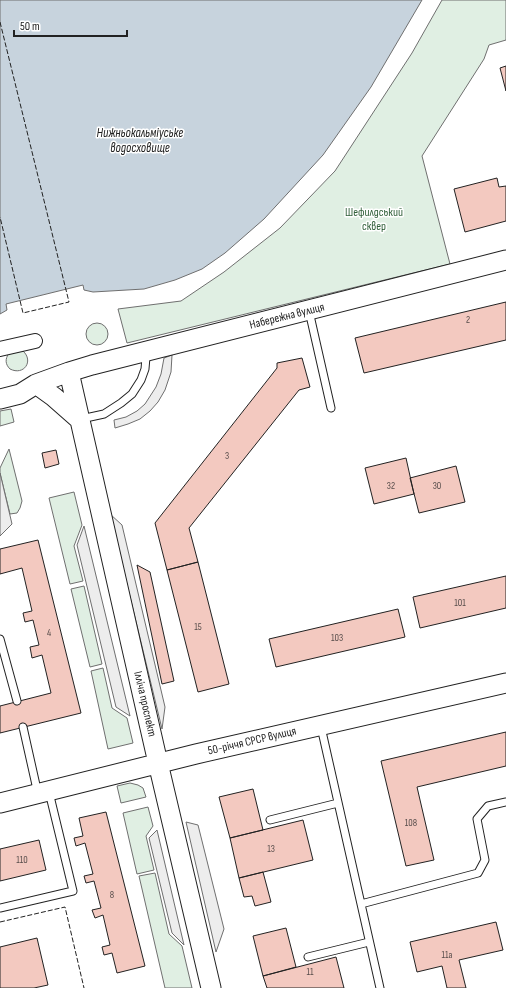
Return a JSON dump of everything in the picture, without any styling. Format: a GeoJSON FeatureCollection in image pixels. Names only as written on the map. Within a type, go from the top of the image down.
{"type":"FeatureCollection","features":[{"type":"Feature","properties":{"kind":"street","name":"Набережна вулиця"},"geometry":{"type":"LineString","coordinates":[[69,372],[506,260]]}},
{"type":"Feature","properties":{"kind":"street"},"geometry":{"type":"LineString","coordinates":[[0,349],[34,342]]}},
{"type":"Feature","properties":{"kind":"street"},"geometry":{"type":"LineString","coordinates":[[0,399],[20,394],[36,384],[69,372]]}},
{"type":"Feature","properties":{"kind":"street","name":"Ілліча проспект"},"geometry":{"type":"LineString","coordinates":[[69,372],[211,988]]}},
{"type":"Feature","properties":{"kind":"street"},"geometry":{"type":"LineString","coordinates":[[36,384],[54,397],[79,419]]}},
{"type":"Feature","properties":{"kind":"street","name":"50-річчя СРСР вулиця"},"geometry":{"type":"LineString","coordinates":[[0,803],[158,763],[506,683]]}},
{"type":"Feature","properties":{"kind":"lane"},"geometry":{"type":"LineString","coordinates":[[309,311],[330,408]]}},
{"type":"Feature","properties":{"kind":"lane"},"geometry":{"type":"LineString","coordinates":[[79,419],[104,414],[132,394],[141,380],[145,369],[146,356],[151,351]]}},
{"type":"Feature","properties":{"kind":"lane"},"geometry":{"type":"LineString","coordinates":[[0,639],[17,701]]}},
{"type":"Feature","properties":{"kind":"lane"},"geometry":{"type":"LineString","coordinates":[[320,726],[380,988]]}},
{"type":"Feature","properties":{"kind":"lane"},"geometry":{"type":"LineString","coordinates":[[0,908],[72,891],[44,793],[23,728]]}},
{"type":"Feature","properties":{"kind":"lane"},"geometry":{"type":"LineString","coordinates":[[361,904],[478,873],[485,860],[477,819],[488,806],[506,802]]}},
{"type":"Feature","properties":{"kind":"lane"},"geometry":{"type":"LineString","coordinates":[[270,820],[338,803]]}},
{"type":"Feature","properties":{"kind":"lane"},"geometry":{"type":"LineString","coordinates":[[308,957],[370,942]]}},
{"type":"Feature","properties":{"kind":"green space","name":"Шефилдський сквер"},"geometry":{"type":"Polygon","coordinates":[[[442,0],[506,0],[506,40],[489,45],[484,59],[422,156],[450,264],[127,343],[118,309],[181,301],[224,272],[280,228],[335,171],[412,53],[442,0]]]}},
{"type":"Feature","properties":{"kind":"green space"},"geometry":{"type":"Polygon","coordinates":[[[97,323],[105,326],[108,334],[105,342],[97,345],[89,342],[86,334],[89,326],[97,323]]]}},
{"type":"Feature","properties":{"kind":"green space"},"geometry":{"type":"Polygon","coordinates":[[[23,351],[28,359],[26,366],[19,371],[10,369],[6,361],[9,353],[23,351]]]}},
{"type":"Feature","properties":{"kind":"green space"},"geometry":{"type":"Polygon","coordinates":[[[11,409],[14,422],[0,426],[0,411],[11,409]]]}},
{"type":"Feature","properties":{"kind":"green space"},"geometry":{"type":"Polygon","coordinates":[[[9,449],[22,501],[17,513],[10,514],[0,473],[0,468],[9,449]]]}},
{"type":"Feature","properties":{"kind":"green space"},"geometry":{"type":"Polygon","coordinates":[[[74,492],[82,525],[74,546],[83,581],[70,584],[49,498],[74,492]]]}},
{"type":"Feature","properties":{"kind":"green space"},"geometry":{"type":"Polygon","coordinates":[[[84,586],[102,664],[90,667],[71,589],[84,586]]]}},
{"type":"Feature","properties":{"kind":"green space"},"geometry":{"type":"Polygon","coordinates":[[[103,668],[112,708],[127,718],[133,743],[108,749],[91,671],[103,668]]]}},
{"type":"Feature","properties":{"kind":"green space"},"geometry":{"type":"Polygon","coordinates":[[[130,783],[143,788],[146,797],[121,803],[117,786],[130,783]]]}},
{"type":"Feature","properties":{"kind":"green space"},"geometry":{"type":"Polygon","coordinates":[[[148,807],[153,826],[146,836],[154,870],[137,874],[123,813],[148,807]]]}},
{"type":"Feature","properties":{"kind":"green space"},"geometry":{"type":"Polygon","coordinates":[[[155,873],[169,934],[182,946],[192,988],[165,988],[139,876],[155,873]]]}},
{"type":"Feature","properties":{"kind":"shaded area"},"geometry":{"type":"Polygon","coordinates":[[[172,355],[171,372],[165,390],[158,402],[140,419],[115,428],[114,420],[126,417],[137,411],[145,404],[156,387],[161,374],[164,358],[172,355]]]}},
{"type":"Feature","properties":{"kind":"shaded area"},"geometry":{"type":"Polygon","coordinates":[[[0,473],[12,524],[0,536],[0,473]]]}},
{"type":"Feature","properties":{"kind":"shaded area"},"geometry":{"type":"Polygon","coordinates":[[[110,514],[122,525],[165,707],[162,729],[110,514]]]}},
{"type":"Feature","properties":{"kind":"shaded area"},"geometry":{"type":"Polygon","coordinates":[[[84,526],[130,716],[116,707],[77,545],[84,526]]]}},
{"type":"Feature","properties":{"kind":"shaded area"},"geometry":{"type":"Polygon","coordinates":[[[186,822],[198,825],[224,929],[216,952],[186,822]]]}},
{"type":"Feature","properties":{"kind":"shaded area"},"geometry":{"type":"Polygon","coordinates":[[[157,830],[184,945],[172,933],[149,838],[157,830]]]}},
{"type":"Feature","properties":{"kind":"water","name":"Нижньокальміуське водосховище"},"geometry":{"type":"Polygon","coordinates":[[[0,0],[422,0],[371,87],[323,155],[264,219],[225,253],[202,269],[175,280],[144,289],[93,292],[84,290],[83,285],[6,304],[7,310],[0,314],[0,0]]]}},
{"type":"Feature","properties":{"kind":"building"},"geometry":{"type":"Polygon","coordinates":[[[506,66],[506,91],[500,68],[506,66]]]}},
{"type":"Feature","properties":{"kind":"building"},"geometry":{"type":"Polygon","coordinates":[[[497,178],[499,187],[506,186],[506,221],[465,232],[454,189],[497,178]]]}},
{"type":"Feature","properties":{"kind":"building"},"geometry":{"type":"Polygon","coordinates":[[[506,302],[506,340],[364,373],[355,338],[506,302]]]}},
{"type":"Feature","properties":{"kind":"building"},"geometry":{"type":"Polygon","coordinates":[[[302,358],[310,387],[299,390],[189,528],[198,562],[167,570],[155,523],[277,368],[277,363],[302,358]]]}},
{"type":"Feature","properties":{"kind":"building"},"geometry":{"type":"Polygon","coordinates":[[[56,450],[59,464],[45,468],[42,453],[56,450]]]}},
{"type":"Feature","properties":{"kind":"building"},"geometry":{"type":"Polygon","coordinates":[[[406,458],[414,494],[374,504],[365,468],[406,458]]]}},
{"type":"Feature","properties":{"kind":"building"},"geometry":{"type":"Polygon","coordinates":[[[456,466],[465,502],[419,513],[410,478],[456,466]]]}},
{"type":"Feature","properties":{"kind":"building"},"geometry":{"type":"Polygon","coordinates":[[[38,540],[81,713],[0,733],[0,706],[51,693],[42,655],[32,658],[30,647],[39,645],[33,620],[25,622],[23,613],[32,611],[22,568],[0,574],[0,549],[38,540]]]}},
{"type":"Feature","properties":{"kind":"building"},"geometry":{"type":"Polygon","coordinates":[[[198,562],[229,684],[198,692],[167,570],[198,562]]]}},
{"type":"Feature","properties":{"kind":"building"},"geometry":{"type":"Polygon","coordinates":[[[137,565],[150,572],[174,681],[162,684],[137,565]]]}},
{"type":"Feature","properties":{"kind":"building"},"geometry":{"type":"Polygon","coordinates":[[[506,576],[506,608],[420,628],[413,597],[506,576]]]}},
{"type":"Feature","properties":{"kind":"building"},"geometry":{"type":"Polygon","coordinates":[[[398,609],[405,637],[276,667],[269,639],[398,609]]]}},
{"type":"Feature","properties":{"kind":"building"},"geometry":{"type":"Polygon","coordinates":[[[506,732],[506,766],[417,787],[434,860],[406,866],[381,761],[506,732]]]}},
{"type":"Feature","properties":{"kind":"building"},"geometry":{"type":"Polygon","coordinates":[[[253,789],[263,830],[230,838],[219,797],[253,789]]]}},
{"type":"Feature","properties":{"kind":"building"},"geometry":{"type":"Polygon","coordinates":[[[106,812],[145,966],[117,973],[112,953],[104,955],[102,947],[110,945],[103,915],[95,918],[92,910],[101,908],[94,881],[86,883],[84,876],[93,874],[85,843],[76,846],[74,838],[83,836],[79,818],[106,812]]]}},
{"type":"Feature","properties":{"kind":"building"},"geometry":{"type":"Polygon","coordinates":[[[303,820],[313,860],[239,878],[230,838],[303,820]]]}},
{"type":"Feature","properties":{"kind":"building"},"geometry":{"type":"Polygon","coordinates":[[[39,840],[46,870],[0,881],[0,849],[39,840]]]}},
{"type":"Feature","properties":{"kind":"building"},"geometry":{"type":"Polygon","coordinates":[[[263,872],[271,902],[255,906],[252,896],[244,897],[239,878],[263,872]]]}},
{"type":"Feature","properties":{"kind":"building"},"geometry":{"type":"Polygon","coordinates":[[[496,922],[503,950],[459,960],[466,988],[447,988],[442,966],[417,972],[410,942],[496,922]]]}},
{"type":"Feature","properties":{"kind":"building"},"geometry":{"type":"Polygon","coordinates":[[[286,928],[296,967],[263,976],[253,936],[286,928]]]}},
{"type":"Feature","properties":{"kind":"building"},"geometry":{"type":"Polygon","coordinates":[[[37,938],[48,985],[34,988],[0,988],[0,947],[37,938]]]}},
{"type":"Feature","properties":{"kind":"building"},"geometry":{"type":"Polygon","coordinates":[[[336,957],[344,988],[267,988],[263,976],[336,957]]]}},
{"type":"Feature","properties":{"kind":"fence"},"geometry":{"type":"LineString","coordinates":[[0,22],[69,302],[23,313],[0,217]]}},
{"type":"Feature","properties":{"kind":"fence"},"geometry":{"type":"LineString","coordinates":[[0,922],[65,907],[84,988]]}}]}
